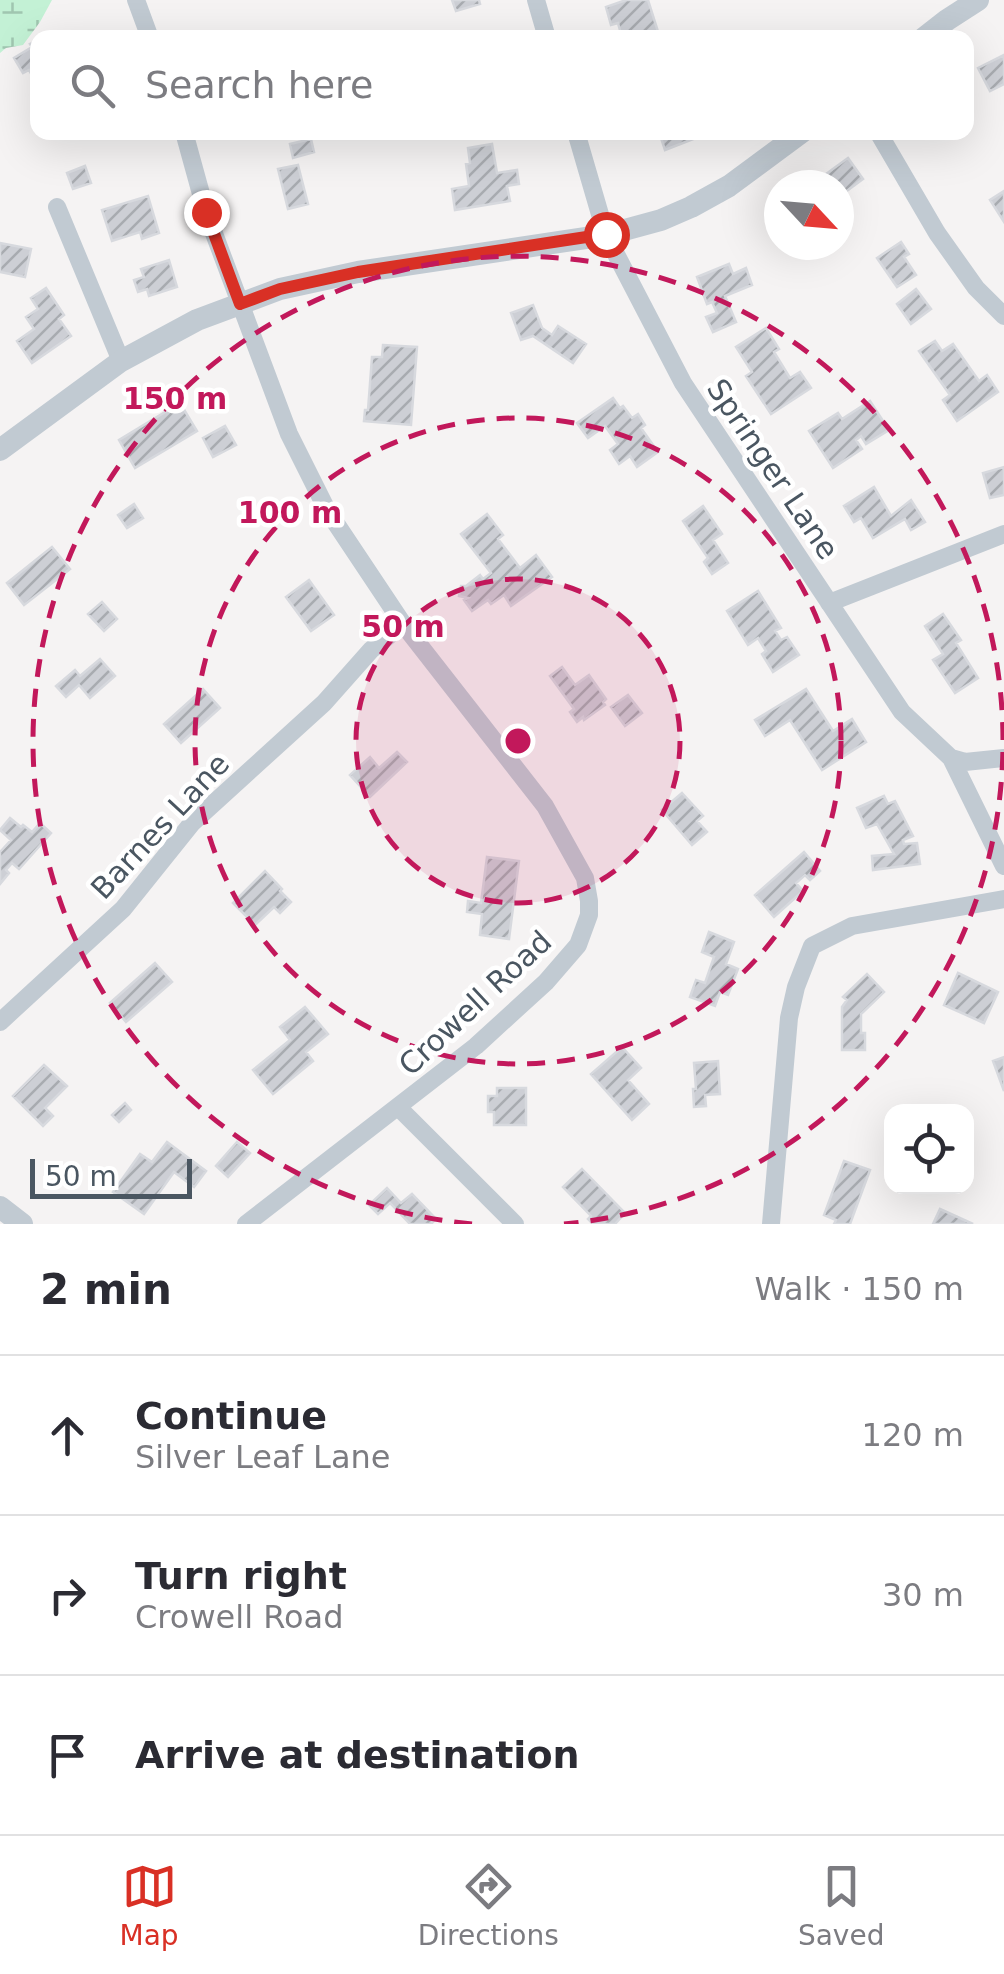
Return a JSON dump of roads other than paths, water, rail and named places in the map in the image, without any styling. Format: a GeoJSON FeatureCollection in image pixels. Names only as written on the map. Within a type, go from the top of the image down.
{"type":"FeatureCollection","features":[{"type":"Feature","properties":{"kind":"street"},"geometry":{"type":"LineString","coordinates":[[136,0],[147,30]]}},
{"type":"Feature","properties":{"kind":"street"},"geometry":{"type":"LineString","coordinates":[[536,0],[545,30]]}},
{"type":"Feature","properties":{"kind":"street"},"geometry":{"type":"LineString","coordinates":[[934,30],[978,0]]}},
{"type":"Feature","properties":{"kind":"street","name":"Crowell Road"},"geometry":{"type":"LineString","coordinates":[[186,140],[206,212],[240,304],[289,434],[319,495],[402,624],[545,806],[584,878],[589,901],[589,915],[578,945],[546,982],[476,1046],[246,1224]]}},
{"type":"Feature","properties":{"kind":"street","name":"Springer Lane"},"geometry":{"type":"LineString","coordinates":[[578,140],[606,234],[682,383],[902,712],[950,758],[1004,866]]}},
{"type":"Feature","properties":{"kind":"street"},"geometry":{"type":"LineString","coordinates":[[0,450],[121,361],[196,320],[280,289],[358,272],[606,234],[661,220],[691,208],[758,167],[792,140]]}},
{"type":"Feature","properties":{"kind":"street"},"geometry":{"type":"LineString","coordinates":[[883,140],[937,233],[976,288],[1004,316]]}},
{"type":"Feature","properties":{"kind":"street"},"geometry":{"type":"LineString","coordinates":[[57,207],[121,361]]}},
{"type":"Feature","properties":{"kind":"street"},"geometry":{"type":"LineString","coordinates":[[829,603],[1004,534]]}},
{"type":"Feature","properties":{"kind":"street","name":"Barnes Lane"},"geometry":{"type":"LineString","coordinates":[[0,1022],[123,910],[192,823],[324,703],[371,650],[402,624]]}},
{"type":"Feature","properties":{"kind":"street"},"geometry":{"type":"LineString","coordinates":[[950,758],[965,762],[1004,758]]}},
{"type":"Feature","properties":{"kind":"street"},"geometry":{"type":"LineString","coordinates":[[771,1224],[789,1018],[812,946],[852,926],[1004,898]]}},
{"type":"Feature","properties":{"kind":"street"},"geometry":{"type":"LineString","coordinates":[[399,1108],[515,1224]]}},
{"type":"Feature","properties":{"kind":"street"},"geometry":{"type":"LineString","coordinates":[[0,1207],[22,1224]]}}]}
